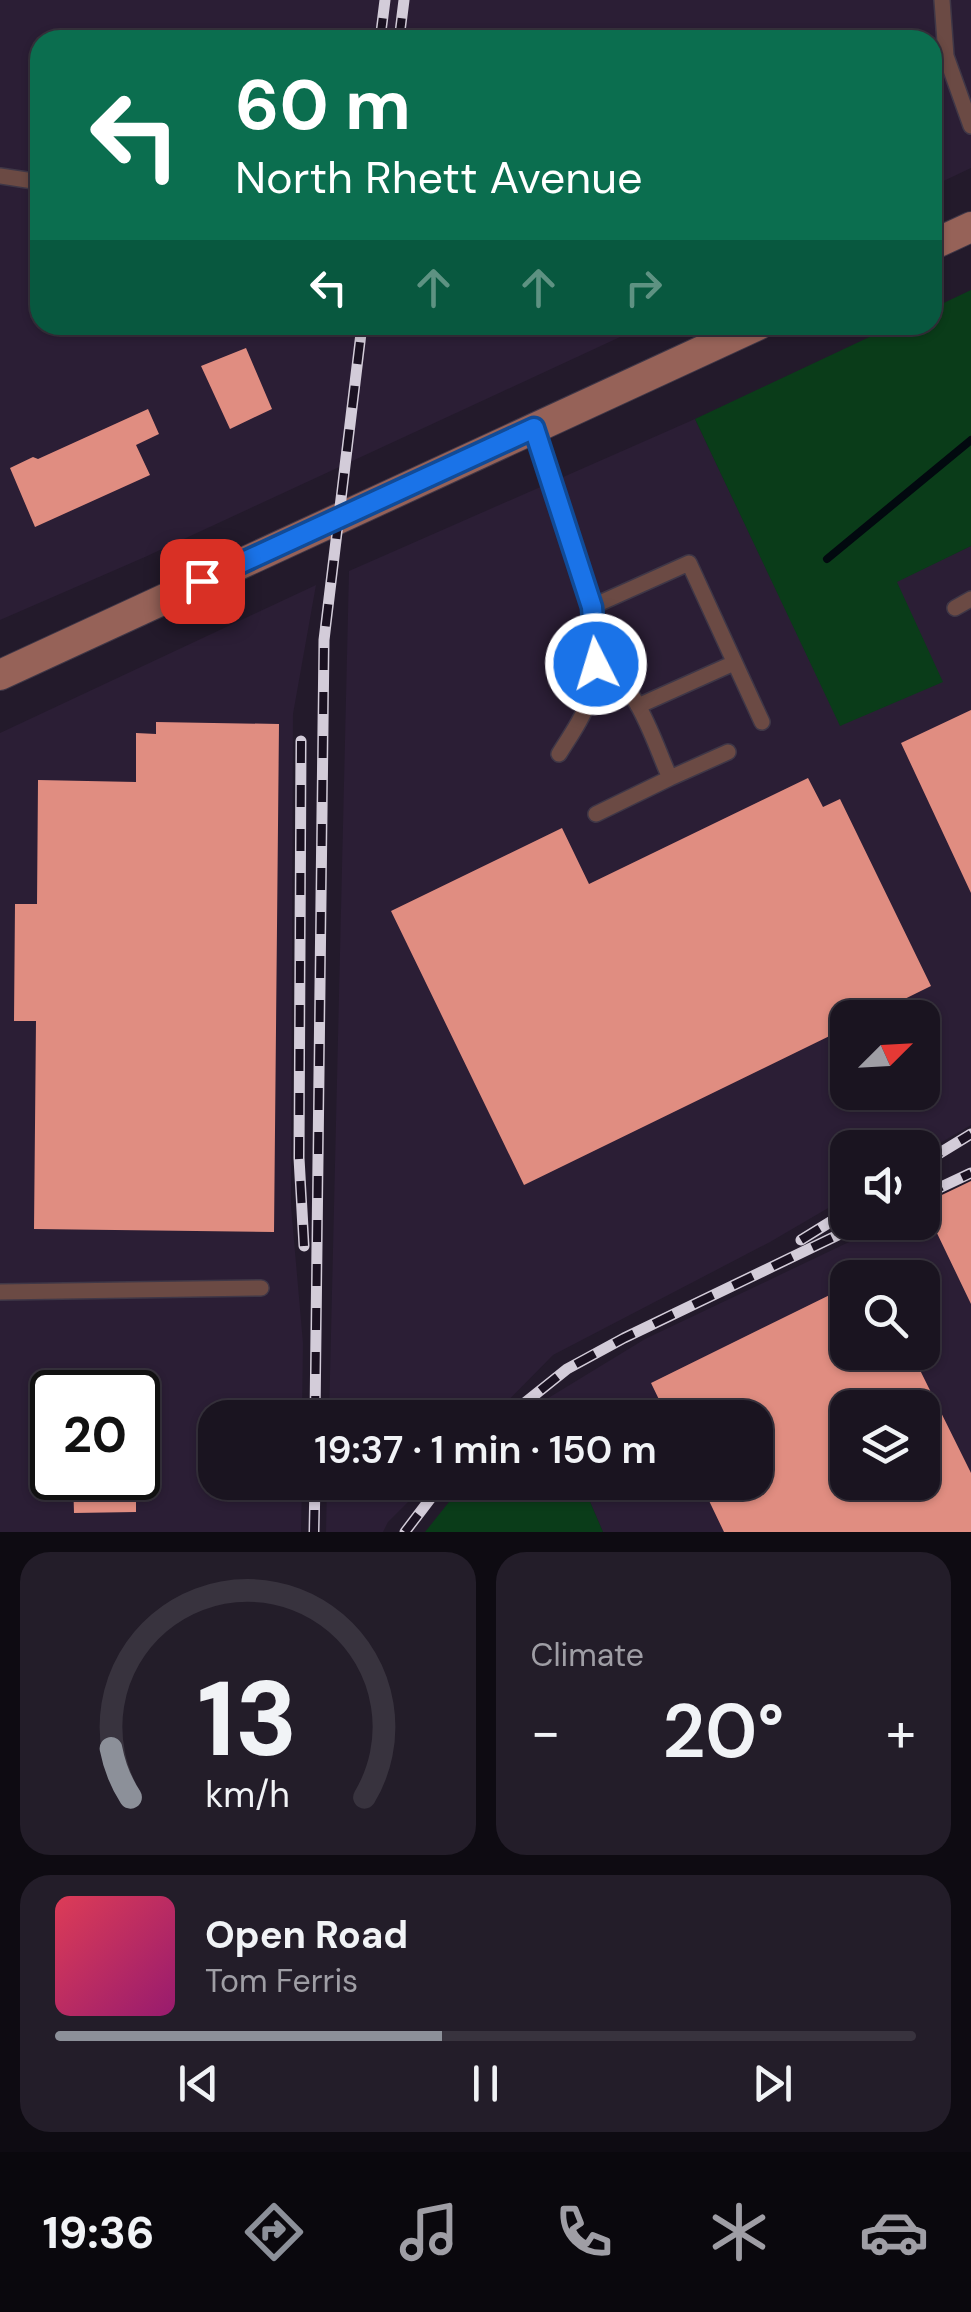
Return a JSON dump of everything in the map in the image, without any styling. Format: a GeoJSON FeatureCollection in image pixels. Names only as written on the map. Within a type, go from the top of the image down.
{"type":"FeatureCollection","features":[{"type":"Feature","properties":{"kind":"main road"},"geometry":{"type":"LineString","coordinates":[[942,240],[971,227]]}},
{"type":"Feature","properties":{"kind":"main road"},"geometry":{"type":"LineString","coordinates":[[0,675],[736,335]]}},
{"type":"Feature","properties":{"kind":"lane"},"geometry":{"type":"LineString","coordinates":[[942,0],[946,56],[971,126]]}},
{"type":"Feature","properties":{"kind":"lane"},"geometry":{"type":"LineString","coordinates":[[0,176],[30,180]]}},
{"type":"Feature","properties":{"kind":"lane"},"geometry":{"type":"LineString","coordinates":[[534,428],[592,607],[596,664],[586,708],[558,754]]}},
{"type":"Feature","properties":{"kind":"lane"},"geometry":{"type":"LineString","coordinates":[[592,607],[689,564],[762,722]]}},
{"type":"Feature","properties":{"kind":"lane"},"geometry":{"type":"LineString","coordinates":[[955,608],[971,599]]}},
{"type":"Feature","properties":{"kind":"lane"},"geometry":{"type":"LineString","coordinates":[[638,706],[734,662]]}},
{"type":"Feature","properties":{"kind":"lane"},"geometry":{"type":"LineString","coordinates":[[596,664],[616,673],[638,706],[670,778]]}},
{"type":"Feature","properties":{"kind":"lane"},"geometry":{"type":"LineString","coordinates":[[596,814],[728,752]]}},
{"type":"Feature","properties":{"kind":"lane"},"geometry":{"type":"LineString","coordinates":[[0,1292],[261,1288]]}},
{"type":"Feature","properties":{"kind":"shaded area"},"geometry":{"type":"Polygon","coordinates":[[[0,0],[971,0],[971,168],[942,182],[942,30],[30,30],[30,335],[624,335],[0,620],[0,0]]]}},
{"type":"Feature","properties":{"kind":"shaded area"},"geometry":{"type":"Polygon","coordinates":[[[695,419],[841,726],[897,581],[971,546],[971,1125],[940,1143],[940,1130],[830,1130],[830,1207],[553,1355],[509,1400],[329,1400],[349,571],[695,419]]]}},
{"type":"Feature","properties":{"kind":"shaded area"},"geometry":{"type":"Polygon","coordinates":[[[316,585],[293,714],[291,1206],[303,1343],[302,1400],[198,1400],[198,1500],[302,1500],[301,1532],[0,1532],[0,733],[316,585]]]}},
{"type":"Feature","properties":{"kind":"shaded area"},"geometry":{"type":"Polygon","coordinates":[[[971,1183],[971,1532],[603,1532],[589,1500],[773,1500],[773,1400],[545,1400],[645,1339],[853,1240],[940,1240],[940,1198],[971,1183]]]}},
{"type":"Feature","properties":{"kind":"shaded area"},"geometry":{"type":"Polygon","coordinates":[[[327,1500],[410,1500],[383,1532],[326,1532],[327,1500]]]}},
{"type":"Feature","properties":{"kind":"green space"},"geometry":{"type":"Polygon","coordinates":[[[971,290],[971,546],[897,582],[943,682],[840,726],[695,419],[874,335],[942,335],[942,304],[971,290]]]}},
{"type":"Feature","properties":{"kind":"green space"},"geometry":{"type":"Polygon","coordinates":[[[451,1500],[589,1500],[603,1532],[425,1532],[451,1500]]]}},
{"type":"Feature","properties":{"kind":"building"},"geometry":{"type":"Polygon","coordinates":[[[246,348],[272,409],[230,429],[201,366],[246,348]]]}},
{"type":"Feature","properties":{"kind":"building"},"geometry":{"type":"Polygon","coordinates":[[[148,409],[159,434],[136,445],[150,475],[35,527],[10,468],[148,409]]]}},
{"type":"Feature","properties":{"kind":"building"},"geometry":{"type":"Polygon","coordinates":[[[971,710],[971,893],[901,743],[971,710]]]}},
{"type":"Feature","properties":{"kind":"building"},"geometry":{"type":"Polygon","coordinates":[[[156,722],[279,724],[274,1232],[34,1229],[36,1021],[14,1021],[15,904],[37,904],[38,780],[136,782],[136,733],[156,734],[156,722]]]}},
{"type":"Feature","properties":{"kind":"building"},"geometry":{"type":"Polygon","coordinates":[[[808,778],[823,807],[840,799],[931,986],[903,1000],[830,1000],[830,1036],[524,1185],[391,911],[562,828],[589,884],[808,778]]]}},
{"type":"Feature","properties":{"kind":"building"},"geometry":{"type":"Polygon","coordinates":[[[971,1181],[971,1304],[940,1239],[940,1196],[971,1181]]]}},
{"type":"Feature","properties":{"kind":"building"},"geometry":{"type":"Polygon","coordinates":[[[830,1295],[830,1370],[920,1370],[930,1390],[830,1390],[830,1500],[940,1500],[940,1410],[971,1473],[971,1532],[724,1532],[709,1500],[773,1500],[773,1400],[659,1400],[651,1383],[830,1295]]]}},
{"type":"Feature","properties":{"kind":"building"},"geometry":{"type":"Polygon","coordinates":[[[74,1500],[136,1500],[136,1512],[74,1513],[74,1500]]]}},
{"type":"Feature","properties":{"kind":"waterway"},"geometry":{"type":"LineString","coordinates":[[827,559],[971,440]]}},
{"type":"Feature","properties":{"kind":"railway"},"geometry":{"type":"LineString","coordinates":[[381,30],[385,0]]}},
{"type":"Feature","properties":{"kind":"railway"},"geometry":{"type":"LineString","coordinates":[[400,30],[404,0]]}},
{"type":"Feature","properties":{"kind":"railway"},"geometry":{"type":"LineString","coordinates":[[315,1400],[324,640],[361,335]]}},
{"type":"Feature","properties":{"kind":"railway"},"geometry":{"type":"LineString","coordinates":[[301,741],[299,1158],[304,1246]]}},
{"type":"Feature","properties":{"kind":"railway"},"geometry":{"type":"LineString","coordinates":[[940,1153],[971,1134]]}},
{"type":"Feature","properties":{"kind":"railway"},"geometry":{"type":"LineString","coordinates":[[940,1188],[971,1173]]}},
{"type":"Feature","properties":{"kind":"railway"},"geometry":{"type":"LineString","coordinates":[[801,1240],[830,1222]]}},
{"type":"Feature","properties":{"kind":"railway"},"geometry":{"type":"LineString","coordinates":[[528,1400],[567,1369],[624,1338],[830,1239]]}},
{"type":"Feature","properties":{"kind":"railway"},"geometry":{"type":"LineString","coordinates":[[314,1532],[315,1500]]}},
{"type":"Feature","properties":{"kind":"railway"},"geometry":{"type":"LineString","coordinates":[[405,1532],[429,1500]]}},
{"type":"Feature","properties":{"kind":"route"},"geometry":{"type":"LineString","coordinates":[[202,581],[534,428],[592,607],[596,664]]}}]}
